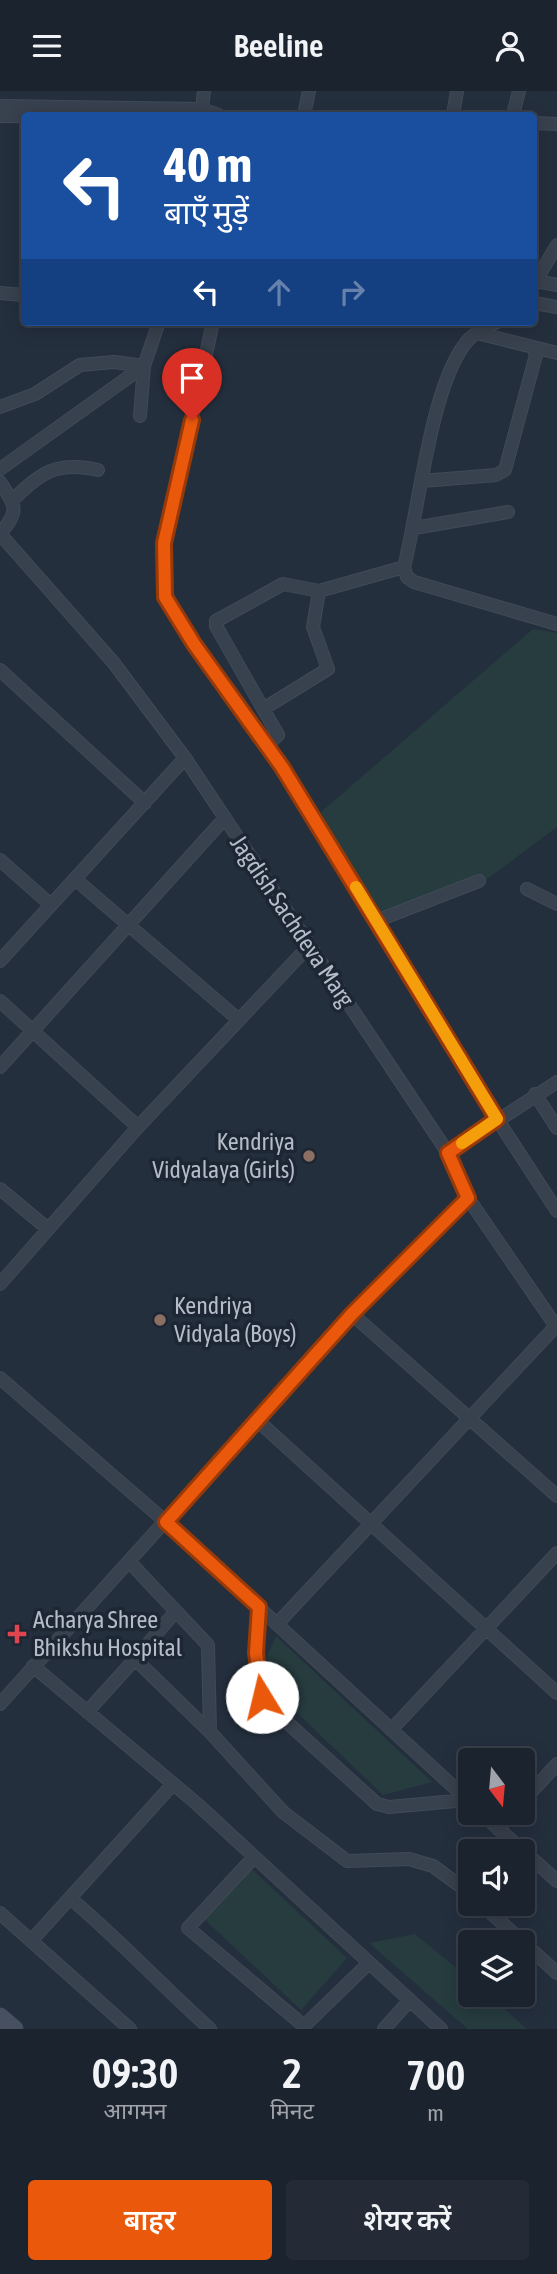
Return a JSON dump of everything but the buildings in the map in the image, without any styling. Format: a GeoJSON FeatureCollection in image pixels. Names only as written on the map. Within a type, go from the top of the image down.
{"type":"FeatureCollection","features":[{"type":"Feature","properties":{"kind":"main road"},"geometry":{"type":"LineString","coordinates":[[0,2017],[14,2029]]}},
{"type":"Feature","properties":{"kind":"street"},"geometry":{"type":"LineString","coordinates":[[202,109],[204,91]]}},
{"type":"Feature","properties":{"kind":"street"},"geometry":{"type":"LineString","coordinates":[[305,112],[309,91]]}},
{"type":"Feature","properties":{"kind":"street"},"geometry":{"type":"LineString","coordinates":[[454,112],[457,91]]}},
{"type":"Feature","properties":{"kind":"street"},"geometry":{"type":"LineString","coordinates":[[514,112],[519,91]]}},
{"type":"Feature","properties":{"kind":"street"},"geometry":{"type":"LineString","coordinates":[[0,106],[202,109],[210,112]]}},
{"type":"Feature","properties":{"kind":"street"},"geometry":{"type":"LineString","coordinates":[[0,116],[21,116]]}},
{"type":"Feature","properties":{"kind":"street"},"geometry":{"type":"LineString","coordinates":[[537,123],[557,124]]}},
{"type":"Feature","properties":{"kind":"street"},"geometry":{"type":"LineString","coordinates":[[537,280],[557,245]]}},
{"type":"Feature","properties":{"kind":"street"},"geometry":{"type":"LineString","coordinates":[[537,283],[557,285]]}},
{"type":"Feature","properties":{"kind":"street"},"geometry":{"type":"LineString","coordinates":[[0,293],[21,295]]}},
{"type":"Feature","properties":{"kind":"street"},"geometry":{"type":"LineString","coordinates":[[537,304],[557,307]]}},
{"type":"Feature","properties":{"kind":"street"},"geometry":{"type":"LineString","coordinates":[[140,416],[144,366],[158,326]]}},
{"type":"Feature","properties":{"kind":"street"},"geometry":{"type":"LineString","coordinates":[[212,326],[164,543],[165,597],[205,660],[267,745],[497,1119],[557,1211]]}},
{"type":"Feature","properties":{"kind":"street"},"geometry":{"type":"LineString","coordinates":[[490,326],[468,341],[446,385],[429,443],[404,567],[407,577],[414,582],[557,624]]}},
{"type":"Feature","properties":{"kind":"street"},"geometry":{"type":"LineString","coordinates":[[477,333],[557,353]]}},
{"type":"Feature","properties":{"kind":"street"},"geometry":{"type":"LineString","coordinates":[[422,481],[496,475],[505,470],[536,355],[533,347]]}},
{"type":"Feature","properties":{"kind":"street"},"geometry":{"type":"LineString","coordinates":[[0,407],[34,394],[80,365],[114,362],[144,366]]}},
{"type":"Feature","properties":{"kind":"street"},"geometry":{"type":"LineString","coordinates":[[0,469],[144,366]]}},
{"type":"Feature","properties":{"kind":"street"},"geometry":{"type":"LineString","coordinates":[[12,501],[49,471],[74,465],[97,470]]}},
{"type":"Feature","properties":{"kind":"street"},"geometry":{"type":"LineString","coordinates":[[0,482],[12,501],[14,517],[0,534]]}},
{"type":"Feature","properties":{"kind":"street"},"geometry":{"type":"LineString","coordinates":[[414,528],[508,512]]}},
{"type":"Feature","properties":{"kind":"street","name":"Jagdish Sachdeva Marg"},"geometry":{"type":"LineString","coordinates":[[0,534],[113,662],[185,758],[448,1153],[468,1198],[556,1327]]}},
{"type":"Feature","properties":{"kind":"street"},"geometry":{"type":"LineString","coordinates":[[267,745],[278,735],[216,626],[216,621],[283,584],[319,590],[404,567]]}},
{"type":"Feature","properties":{"kind":"street"},"geometry":{"type":"LineString","coordinates":[[262,709],[328,669],[313,627],[319,590]]}},
{"type":"Feature","properties":{"kind":"street"},"geometry":{"type":"LineString","coordinates":[[0,670],[145,803]]}},
{"type":"Feature","properties":{"kind":"street"},"geometry":{"type":"LineString","coordinates":[[0,961],[185,758]]}},
{"type":"Feature","properties":{"kind":"street"},"geometry":{"type":"LineString","coordinates":[[0,1067],[224,819]]}},
{"type":"Feature","properties":{"kind":"street"},"geometry":{"type":"LineString","coordinates":[[0,860],[51,905]]}},
{"type":"Feature","properties":{"kind":"street"},"geometry":{"type":"LineString","coordinates":[[75,879],[239,1020]]}},
{"type":"Feature","properties":{"kind":"street"},"geometry":{"type":"LineString","coordinates":[[376,921],[479,881]]}},
{"type":"Feature","properties":{"kind":"street"},"geometry":{"type":"LineString","coordinates":[[527,890],[557,904]]}},
{"type":"Feature","properties":{"kind":"street"},"geometry":{"type":"LineString","coordinates":[[0,1283],[138,1127],[309,947]]}},
{"type":"Feature","properties":{"kind":"street"},"geometry":{"type":"LineString","coordinates":[[0,1001],[138,1127]]}},
{"type":"Feature","properties":{"kind":"street"},"geometry":{"type":"LineString","coordinates":[[448,1153],[557,1081]]}},
{"type":"Feature","properties":{"kind":"street"},"geometry":{"type":"LineString","coordinates":[[535,1094],[557,1128]]}},
{"type":"Feature","properties":{"kind":"street"},"geometry":{"type":"LineString","coordinates":[[0,1189],[48,1229]]}},
{"type":"Feature","properties":{"kind":"street"},"geometry":{"type":"LineString","coordinates":[[0,1704],[352,1314],[468,1198]]}},
{"type":"Feature","properties":{"kind":"street"},"geometry":{"type":"LineString","coordinates":[[352,1314],[557,1496]]}},
{"type":"Feature","properties":{"kind":"street"},"geometry":{"type":"LineString","coordinates":[[277,1624],[556,1327]]}},
{"type":"Feature","properties":{"kind":"street"},"geometry":{"type":"LineString","coordinates":[[0,1378],[166,1522],[458,1791]]}},
{"type":"Feature","properties":{"kind":"street"},"geometry":{"type":"LineString","coordinates":[[257,1420],[557,1693]]}},
{"type":"Feature","properties":{"kind":"street"},"geometry":{"type":"LineString","coordinates":[[391,1730],[557,1553]]}},
{"type":"Feature","properties":{"kind":"street"},"geometry":{"type":"LineString","coordinates":[[130,1561],[208,1645],[210,1732]]}},
{"type":"Feature","properties":{"kind":"street"},"geometry":{"type":"LineString","coordinates":[[259,1607],[256,1653],[259,1686],[269,1706],[377,1804],[389,1807],[458,1802]]}},
{"type":"Feature","properties":{"kind":"street"},"geometry":{"type":"LineString","coordinates":[[88,1712],[176,1611]]}},
{"type":"Feature","properties":{"kind":"street"},"geometry":{"type":"LineString","coordinates":[[135,1659],[210,1732],[283,1812],[347,1861],[409,1859],[433,1866],[458,1884]]}},
{"type":"Feature","properties":{"kind":"street"},"geometry":{"type":"LineString","coordinates":[[33,1666],[173,1784],[442,2029]]}},
{"type":"Feature","properties":{"kind":"street"},"geometry":{"type":"LineString","coordinates":[[536,1787],[557,1764]]}},
{"type":"Feature","properties":{"kind":"street"},"geometry":{"type":"LineString","coordinates":[[32,1941],[173,1784]]}},
{"type":"Feature","properties":{"kind":"street"},"geometry":{"type":"LineString","coordinates":[[494,1825],[557,1881]]}},
{"type":"Feature","properties":{"kind":"street"},"geometry":{"type":"LineString","coordinates":[[498,1829],[502,1825]]}},
{"type":"Feature","properties":{"kind":"street"},"geometry":{"type":"LineString","coordinates":[[254,1857],[188,1928],[304,2026],[369,1963]]}},
{"type":"Feature","properties":{"kind":"street"},"geometry":{"type":"LineString","coordinates":[[70,1898],[111,1932],[149,1974],[210,2029]]}},
{"type":"Feature","properties":{"kind":"street"},"geometry":{"type":"LineString","coordinates":[[0,1913],[130,2029]]}},
{"type":"Feature","properties":{"kind":"street"},"geometry":{"type":"LineString","coordinates":[[494,1916],[557,1973]]}},
{"type":"Feature","properties":{"kind":"street"},"geometry":{"type":"LineString","coordinates":[[384,2029],[410,2000]]}},
{"type":"Feature","properties":{"kind":"green space"},"geometry":{"type":"Polygon","coordinates":[[[533,629],[557,633],[557,827],[475,888],[377,924],[321,812],[533,629]]]}},
{"type":"Feature","properties":{"kind":"green space"},"geometry":{"type":"Polygon","coordinates":[[[276,1636],[432,1782],[383,1795],[272,1689],[267,1656],[276,1636]]]}},
{"type":"Feature","properties":{"kind":"green space"},"geometry":{"type":"Polygon","coordinates":[[[242,1860],[347,1958],[301,2010],[200,1915],[242,1860]]]}},
{"type":"Feature","properties":{"kind":"green space"},"geometry":{"type":"Polygon","coordinates":[[[415,1934],[458,1969],[458,2007],[502,2007],[527,2029],[468,2029],[369,1943],[415,1934]]]}},
{"type":"Feature","properties":{"kind":"slow traffic"},"geometry":{"type":"LineString","coordinates":[[356,887],[497,1119],[462,1143]]}},
{"type":"Feature","properties":{"kind":"place","name":"Kendriya Vidyalaya (Girls)"},"geometry":{"type":"Point","coordinates":[309,1156]}},
{"type":"Feature","properties":{"kind":"place","name":"Kendriya Vidyala (Boys)"},"geometry":{"type":"Point","coordinates":[160,1320]}},
{"type":"Feature","properties":{"kind":"place","name":"Acharya Shree Bhikshu Hospital"},"geometry":{"type":"Point","coordinates":[17,1634]}},
{"type":"Feature","properties":{"kind":"route"},"geometry":{"type":"LineString","coordinates":[[192,420],[164,543],[165,597],[205,660],[282,767],[497,1119],[448,1153],[468,1198],[352,1314],[166,1522],[259,1607],[256,1653],[262,1697]]}}]}
